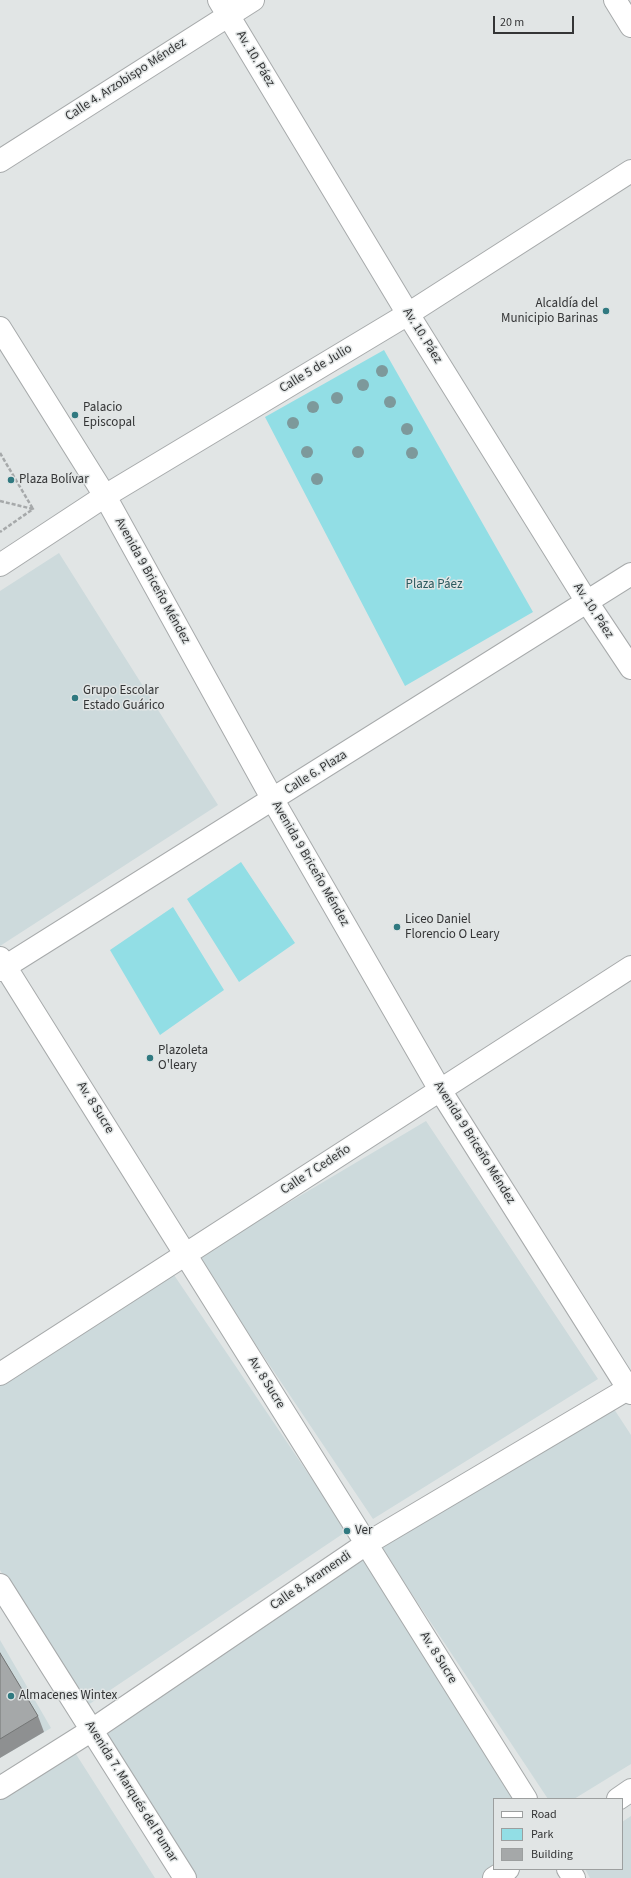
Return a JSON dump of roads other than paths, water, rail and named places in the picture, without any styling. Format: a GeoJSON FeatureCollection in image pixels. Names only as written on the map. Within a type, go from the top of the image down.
{"type":"FeatureCollection","features":[{"type":"Feature","properties":{"kind":"street","name":"Calle 4. Arzobispo Méndez"},"geometry":{"type":"LineString","coordinates":[[0,161],[224,8],[252,0]]}},
{"type":"Feature","properties":{"kind":"street"},"geometry":{"type":"LineString","coordinates":[[615,0],[631,26]]}},
{"type":"Feature","properties":{"kind":"street","name":"Av. 10. Páez"},"geometry":{"type":"LineString","coordinates":[[224,8],[408,314],[587,602],[631,668]]}},
{"type":"Feature","properties":{"kind":"street","name":"Calle 5 de Julio"},"geometry":{"type":"LineString","coordinates":[[0,565],[105,496],[408,314],[631,172]]}},
{"type":"Feature","properties":{"kind":"street","name":"Avenida 9 Briceño Méndez"},"geometry":{"type":"LineString","coordinates":[[0,328],[105,496],[273,800],[440,1090],[630,1390]]}},
{"type":"Feature","properties":{"kind":"street","name":"Calle 6. Plaza"},"geometry":{"type":"LineString","coordinates":[[2,965],[273,800],[631,574]]}},
{"type":"Feature","properties":{"kind":"street","name":"Av. 8 Sucre"},"geometry":{"type":"LineString","coordinates":[[2,965],[186,1254],[525,1798]]}},
{"type":"Feature","properties":{"kind":"street","name":"Calle 7 Cedeño"},"geometry":{"type":"LineString","coordinates":[[0,1374],[631,967]]}},
{"type":"Feature","properties":{"kind":"street","name":"Calle 8. Aramendi"},"geometry":{"type":"LineString","coordinates":[[0,1788],[92,1730],[366,1544],[630,1390]]}},
{"type":"Feature","properties":{"kind":"street","name":"Avenida 7. Marqués del Pumar"},"geometry":{"type":"LineString","coordinates":[[0,1585],[185,1878]]}},
{"type":"Feature","properties":{"kind":"street"},"geometry":{"type":"LineString","coordinates":[[619,1798],[631,1790]]}},
{"type":"Feature","properties":{"kind":"street"},"geometry":{"type":"LineString","coordinates":[[494,1878],[506,1870]]}},
{"type":"Feature","properties":{"kind":"place","name":"Alcaldía del Municipio Barinas"},"geometry":{"type":"Point","coordinates":[606,311]}},
{"type":"Feature","properties":{"kind":"place","name":"Palacio Episcopal"},"geometry":{"type":"Point","coordinates":[75,415]}},
{"type":"Feature","properties":{"kind":"place","name":"Plaza Bolívar"},"geometry":{"type":"Point","coordinates":[11,480]}},
{"type":"Feature","properties":{"kind":"place","name":"Grupo Escolar Estado Guárico"},"geometry":{"type":"Point","coordinates":[75,698]}},
{"type":"Feature","properties":{"kind":"place","name":"Liceo Daniel Florencio O Leary"},"geometry":{"type":"Point","coordinates":[397,927]}},
{"type":"Feature","properties":{"kind":"place","name":"Plazoleta O'leary"},"geometry":{"type":"Point","coordinates":[150,1058]}},
{"type":"Feature","properties":{"kind":"place","name":"Ver"},"geometry":{"type":"Point","coordinates":[347,1531]}},
{"type":"Feature","properties":{"kind":"place","name":"Almacenes Wintex"},"geometry":{"type":"Point","coordinates":[11,1696]}},
{"type":"Feature","properties":{"kind":"park label","name":"Plaza Páez"},"geometry":{"type":"Point","coordinates":[434,585]}}]}
